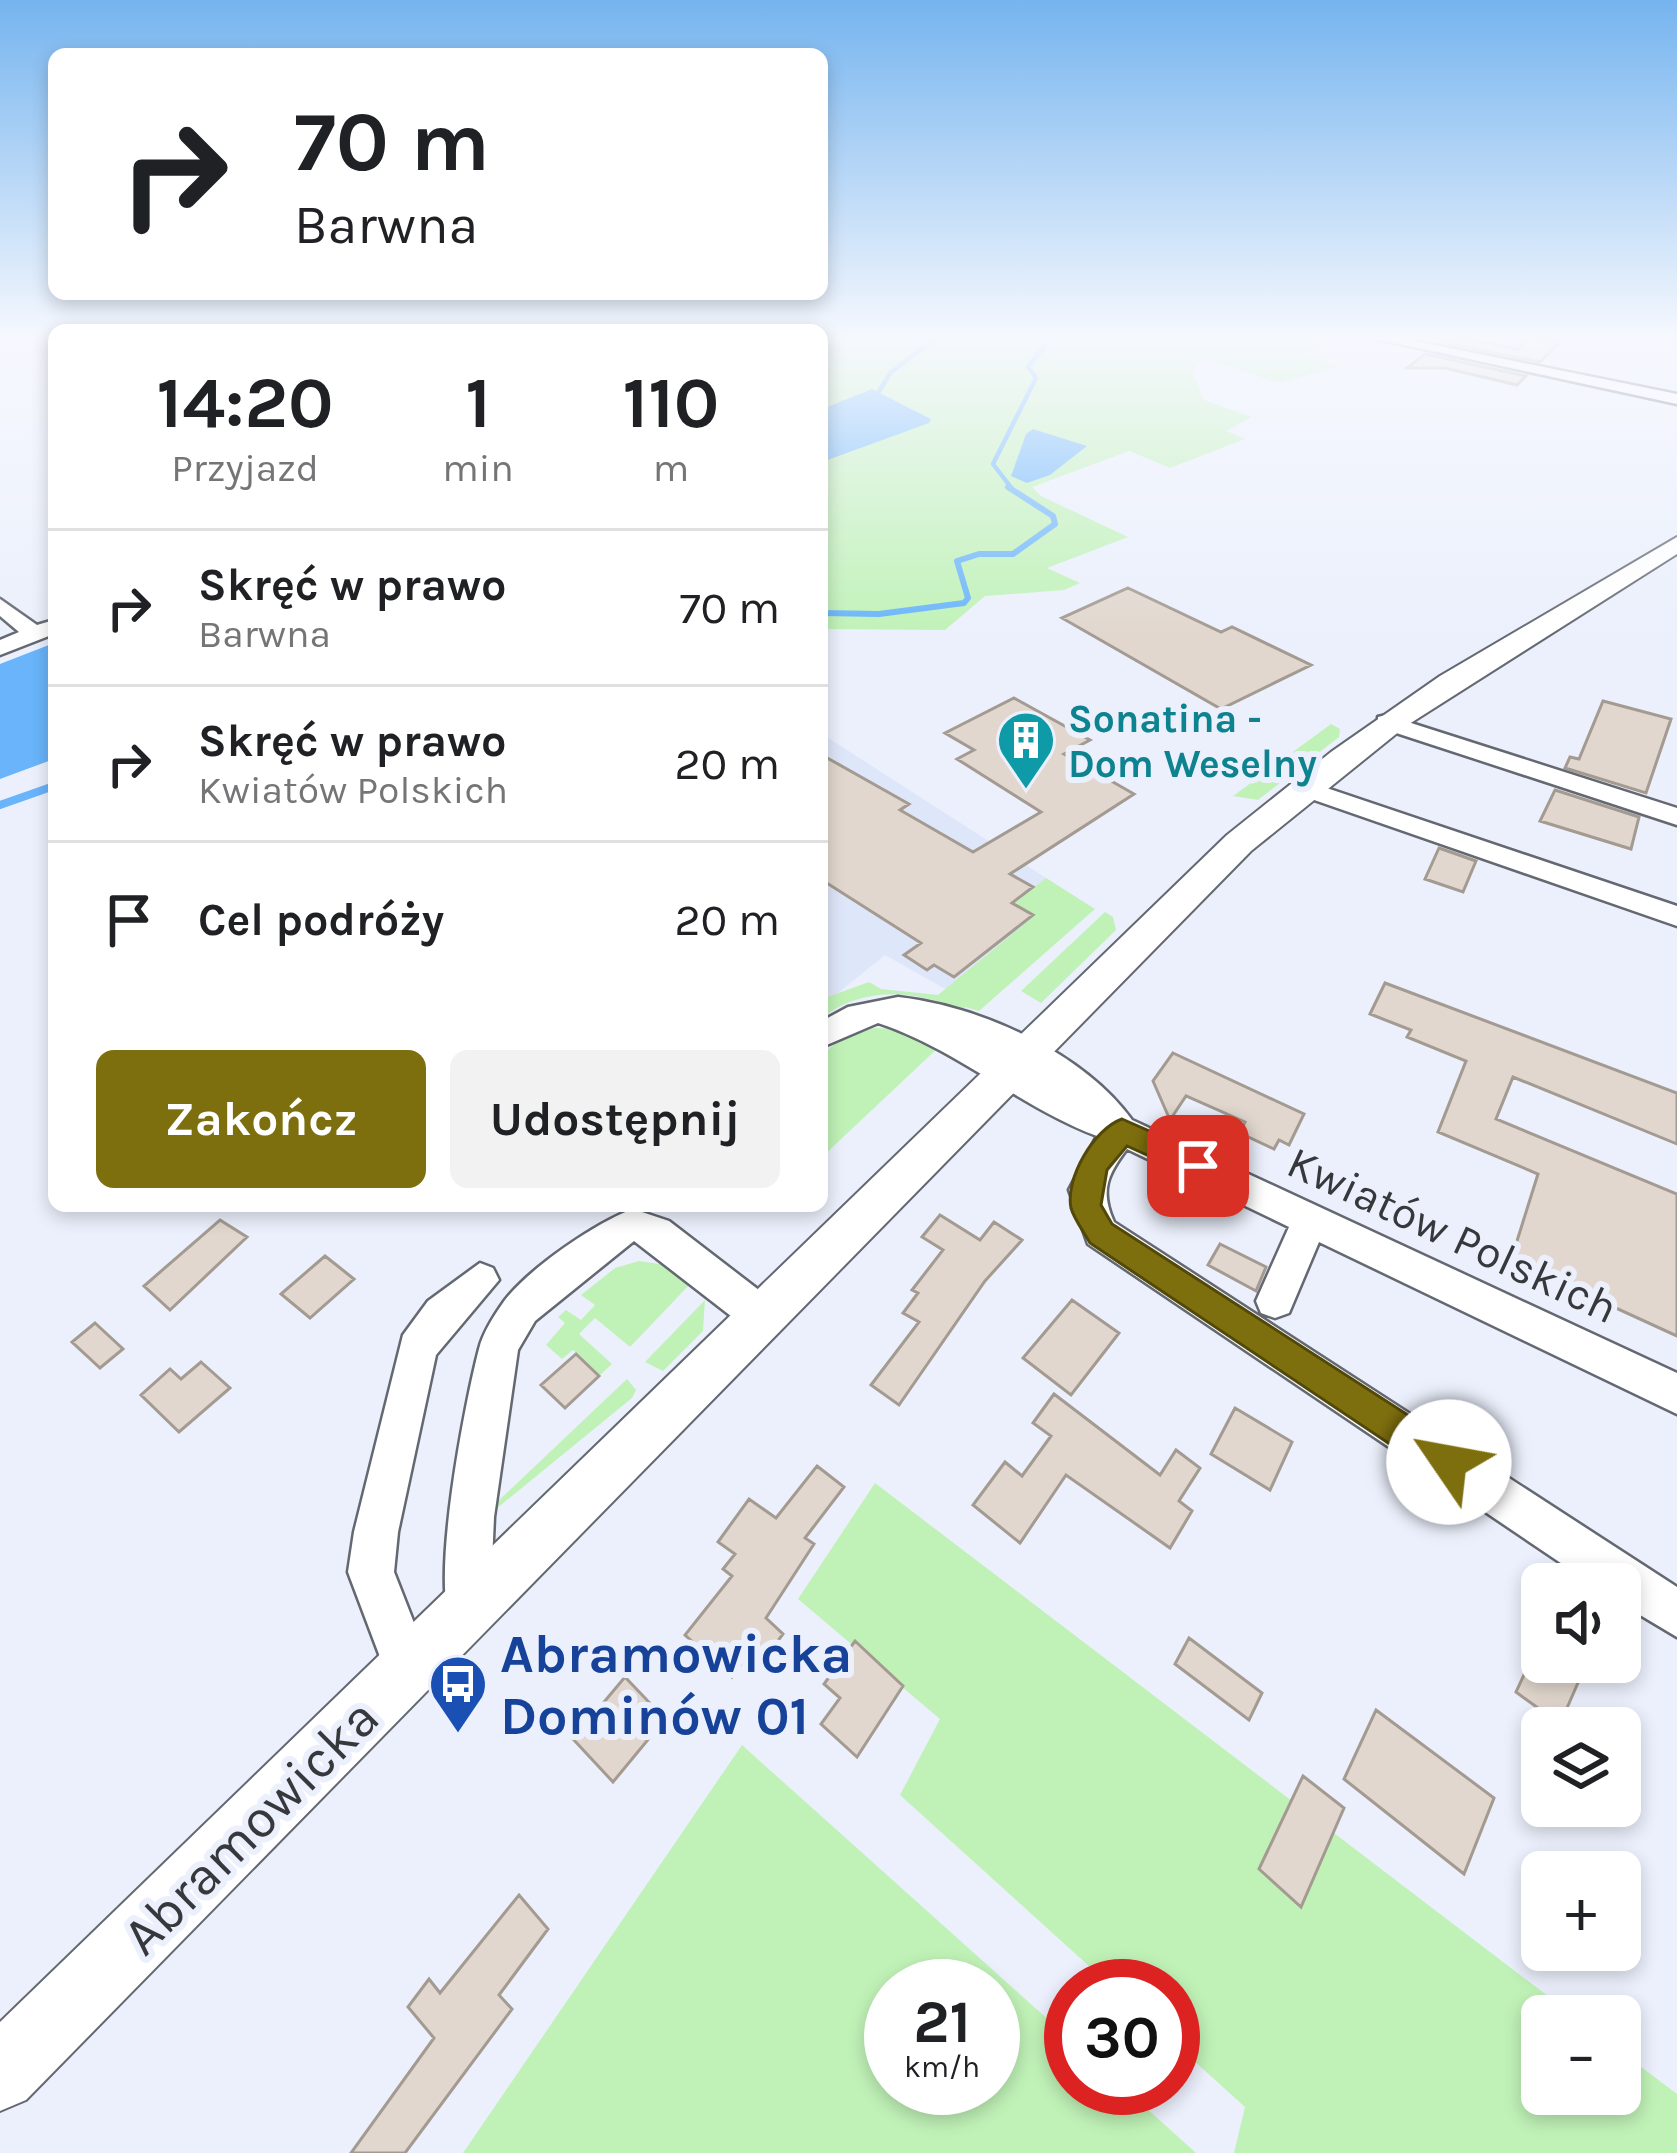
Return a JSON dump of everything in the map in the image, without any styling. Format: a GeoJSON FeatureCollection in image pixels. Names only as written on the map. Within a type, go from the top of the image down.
{"type":"FeatureCollection","features":[{"type":"Feature","properties":{"kind":"main road","name":"Abramowicka"},"geometry":{"type":"LineString","coordinates":[[0,2074],[1223,858],[1386,722],[1515,638],[1677,544]]}},
{"type":"Feature","properties":{"kind":"street"},"geometry":{"type":"LineString","coordinates":[[0,605],[16,624],[44,630]]}},
{"type":"Feature","properties":{"kind":"street"},"geometry":{"type":"LineString","coordinates":[[0,648],[44,630]]}},
{"type":"Feature","properties":{"kind":"street"},"geometry":{"type":"LineString","coordinates":[[1386,722],[1421,738],[1677,817]]}},
{"type":"Feature","properties":{"kind":"street"},"geometry":{"type":"LineString","coordinates":[[1304,788],[1677,916]]}},
{"type":"Feature","properties":{"kind":"street","name":"Kwiatów Polskich"},"geometry":{"type":"LineString","coordinates":[[828,1031],[846,1019],[878,1011],[1014,1065],[1068,1112],[1122,1131],[1677,1394]]}},
{"type":"Feature","properties":{"kind":"street"},"geometry":{"type":"LineString","coordinates":[[1122,1131],[1088,1180],[1085,1206],[1101,1233],[1677,1614]]}},
{"type":"Feature","properties":{"kind":"street"},"geometry":{"type":"LineString","coordinates":[[1275,1301],[1312,1219]]}},
{"type":"Feature","properties":{"kind":"street"},"geometry":{"type":"LineString","coordinates":[[467,1610],[472,1517],[499,1346],[521,1309],[612,1234],[633,1225],[656,1232],[763,1317]]}},
{"type":"Feature","properties":{"kind":"street"},"geometry":{"type":"LineString","coordinates":[[408,1670],[371,1572],[376,1532],[417,1348],[442,1312],[480,1280]]}},
{"type":"Feature","properties":{"kind":"shaded area"},"geometry":{"type":"Polygon","coordinates":[[[828,738],[1088,905],[965,1000],[885,955],[828,1001],[828,738]]]}},
{"type":"Feature","properties":{"kind":"green space"},"geometry":{"type":"Polygon","coordinates":[[[887,436],[1032,436],[1027,483],[1050,475],[1086,446],[1056,436],[1245,439],[1170,468],[1129,451],[1032,487],[1041,496],[1128,537],[1047,568],[1080,583],[1064,590],[985,596],[945,630],[828,629],[828,460],[887,436]]]}},
{"type":"Feature","properties":{"kind":"green space"},"geometry":{"type":"Polygon","coordinates":[[[1331,724],[1340,729],[1339,737],[1258,800],[1233,796],[1331,724]]]}},
{"type":"Feature","properties":{"kind":"green space"},"geometry":{"type":"Polygon","coordinates":[[[1046,878],[1095,909],[979,1011],[890,994],[854,1000],[828,1014],[828,997],[869,982],[881,989],[938,995],[1034,916],[1015,903],[1046,878]]]}},
{"type":"Feature","properties":{"kind":"green space"},"geometry":{"type":"Polygon","coordinates":[[[1105,912],[1113,917],[1116,930],[1041,1003],[1021,991],[1105,912]]]}},
{"type":"Feature","properties":{"kind":"green space"},"geometry":{"type":"Polygon","coordinates":[[[874,1028],[901,1029],[940,1046],[828,1151],[828,1050],[838,1041],[874,1028]]]}},
{"type":"Feature","properties":{"kind":"green space"},"geometry":{"type":"Polygon","coordinates":[[[639,1261],[673,1266],[693,1281],[630,1347],[595,1318],[579,1334],[612,1364],[600,1375],[573,1350],[562,1359],[546,1345],[565,1323],[558,1317],[566,1310],[581,1320],[595,1305],[581,1295],[615,1268],[639,1261]]]}},
{"type":"Feature","properties":{"kind":"green space"},"geometry":{"type":"Polygon","coordinates":[[[705,1300],[703,1331],[663,1371],[645,1362],[705,1300]]]}},
{"type":"Feature","properties":{"kind":"green space"},"geometry":{"type":"Polygon","coordinates":[[[627,1379],[636,1390],[632,1398],[491,1513],[496,1503],[627,1379]]]}},
{"type":"Feature","properties":{"kind":"green space"},"geometry":{"type":"Polygon","coordinates":[[[875,1483],[1546,1995],[1521,1995],[1521,2115],[1641,2115],[1641,2067],[1677,2094],[1677,2153],[1234,2153],[1245,2107],[1200,2066],[1200,1959],[1081,1959],[900,1795],[940,1719],[798,1599],[875,1483]]]}},
{"type":"Feature","properties":{"kind":"green space"},"geometry":{"type":"Polygon","coordinates":[[[742,1745],[981,1959],[864,1959],[864,2115],[1020,2115],[1020,1994],[1044,2016],[1044,2115],[1154,2115],[1196,2153],[463,2153],[742,1745]]]}},
{"type":"Feature","properties":{"kind":"water"},"geometry":{"type":"Polygon","coordinates":[[[828,436],[892,436],[828,460],[828,436]]]}},
{"type":"Feature","properties":{"kind":"water"},"geometry":{"type":"Polygon","coordinates":[[[1025,436],[1057,436],[1087,446],[1050,475],[1027,483],[1011,476],[1025,436]]]}},
{"type":"Feature","properties":{"kind":"water"},"geometry":{"type":"Polygon","coordinates":[[[48,645],[48,761],[0,779],[0,664],[48,645]]]}},
{"type":"Feature","properties":{"kind":"building"},"geometry":{"type":"Polygon","coordinates":[[[1128,588],[1221,632],[1232,627],[1311,665],[1221,709],[1062,618],[1128,588]]]}},
{"type":"Feature","properties":{"kind":"building"},"geometry":{"type":"Polygon","coordinates":[[[1014,698],[1090,740],[1064,754],[1134,794],[1010,874],[1033,887],[1012,903],[1033,915],[954,977],[934,965],[927,970],[904,955],[921,943],[828,884],[828,758],[909,804],[900,810],[973,852],[1041,812],[957,759],[974,750],[945,733],[1014,698]]]}},
{"type":"Feature","properties":{"kind":"building"},"geometry":{"type":"Polygon","coordinates":[[[1603,701],[1671,719],[1646,793],[1565,768],[1570,757],[1579,759],[1603,701]]]}},
{"type":"Feature","properties":{"kind":"building"},"geometry":{"type":"Polygon","coordinates":[[[1555,790],[1639,817],[1631,849],[1540,821],[1555,790]]]}},
{"type":"Feature","properties":{"kind":"building"},"geometry":{"type":"Polygon","coordinates":[[[1439,848],[1476,861],[1463,892],[1425,879],[1439,848]]]}},
{"type":"Feature","properties":{"kind":"building"},"geometry":{"type":"Polygon","coordinates":[[[1385,983],[1677,1093],[1677,1144],[1513,1077],[1496,1119],[1677,1194],[1677,1336],[1511,1260],[1538,1174],[1438,1132],[1466,1061],[1407,1037],[1411,1030],[1370,1014],[1385,983]]]}},
{"type":"Feature","properties":{"kind":"building"},"geometry":{"type":"Polygon","coordinates":[[[1173,1053],[1304,1114],[1289,1145],[1279,1140],[1274,1149],[1240,1133],[1245,1122],[1186,1096],[1170,1120],[1153,1081],[1173,1053]]]}},
{"type":"Feature","properties":{"kind":"building"},"geometry":{"type":"Polygon","coordinates":[[[940,1215],[980,1240],[994,1222],[1022,1240],[985,1281],[899,1405],[871,1385],[919,1322],[903,1313],[918,1293],[912,1290],[943,1250],[922,1237],[940,1215]]]}},
{"type":"Feature","properties":{"kind":"building"},"geometry":{"type":"Polygon","coordinates":[[[220,1220],[247,1237],[170,1310],[144,1286],[220,1220]]]}},
{"type":"Feature","properties":{"kind":"building"},"geometry":{"type":"Polygon","coordinates":[[[1220,1244],[1266,1267],[1256,1291],[1208,1265],[1220,1244]]]}},
{"type":"Feature","properties":{"kind":"building"},"geometry":{"type":"Polygon","coordinates":[[[325,1256],[354,1279],[310,1318],[281,1294],[325,1256]]]}},
{"type":"Feature","properties":{"kind":"building"},"geometry":{"type":"Polygon","coordinates":[[[1072,1300],[1119,1333],[1071,1395],[1023,1358],[1072,1300]]]}},
{"type":"Feature","properties":{"kind":"building"},"geometry":{"type":"Polygon","coordinates":[[[95,1323],[123,1349],[100,1368],[72,1342],[95,1323]]]}},
{"type":"Feature","properties":{"kind":"building"},"geometry":{"type":"Polygon","coordinates":[[[576,1354],[599,1376],[565,1408],[541,1385],[576,1354]]]}},
{"type":"Feature","properties":{"kind":"building"},"geometry":{"type":"Polygon","coordinates":[[[201,1362],[230,1388],[179,1432],[141,1395],[170,1369],[181,1379],[201,1362]]]}},
{"type":"Feature","properties":{"kind":"building"},"geometry":{"type":"Polygon","coordinates":[[[1054,1394],[1160,1475],[1176,1450],[1200,1468],[1179,1501],[1192,1511],[1170,1548],[1066,1475],[1020,1543],[973,1505],[1005,1462],[1022,1476],[1051,1436],[1033,1423],[1054,1394]]]}},
{"type":"Feature","properties":{"kind":"building"},"geometry":{"type":"Polygon","coordinates":[[[1235,1408],[1292,1442],[1270,1490],[1211,1454],[1235,1408]]]}},
{"type":"Feature","properties":{"kind":"building"},"geometry":{"type":"Polygon","coordinates":[[[817,1466],[844,1487],[805,1538],[814,1544],[766,1618],[783,1634],[756,1671],[744,1660],[732,1677],[685,1635],[732,1576],[723,1569],[735,1554],[718,1542],[749,1499],[776,1518],[817,1466]]]}},
{"type":"Feature","properties":{"kind":"building"},"geometry":{"type":"Polygon","coordinates":[[[1189,1638],[1262,1693],[1249,1720],[1175,1664],[1189,1638]]]}},
{"type":"Feature","properties":{"kind":"building"},"geometry":{"type":"Polygon","coordinates":[[[855,1641],[903,1686],[857,1757],[821,1724],[840,1698],[824,1684],[855,1641]]]}},
{"type":"Feature","properties":{"kind":"building"},"geometry":{"type":"Polygon","coordinates":[[[625,1677],[665,1719],[613,1782],[573,1739],[625,1677]]]}},
{"type":"Feature","properties":{"kind":"building"},"geometry":{"type":"Polygon","coordinates":[[[1521,1681],[1578,1683],[1567,1707],[1537,1707],[1516,1692],[1521,1681]]]}},
{"type":"Feature","properties":{"kind":"building"},"geometry":{"type":"Polygon","coordinates":[[[1376,1710],[1494,1798],[1464,1874],[1344,1779],[1376,1710]]]}},
{"type":"Feature","properties":{"kind":"building"},"geometry":{"type":"Polygon","coordinates":[[[1303,1776],[1344,1808],[1301,1907],[1259,1869],[1303,1776]]]}},
{"type":"Feature","properties":{"kind":"building"},"geometry":{"type":"Polygon","coordinates":[[[519,1895],[548,1929],[499,1995],[512,2009],[405,2153],[351,2153],[434,2038],[408,2007],[429,1979],[440,1993],[519,1895]]]}},
{"type":"Feature","properties":{"kind":"waterway"},"geometry":{"type":"LineString","coordinates":[[1007,436],[993,464],[1013,490]]}},
{"type":"Feature","properties":{"kind":"waterway"},"geometry":{"type":"LineString","coordinates":[[828,613],[879,614],[964,603],[968,598],[957,561],[979,554],[1013,554],[1055,524],[1053,516],[1008,487]]}},
{"type":"Feature","properties":{"kind":"waterway"},"geometry":{"type":"LineString","coordinates":[[0,805],[48,788]]}},
{"type":"Feature","properties":{"kind":"place","name":"Sonatina - Dom Weselny"},"geometry":{"type":"Point","coordinates":[1026,791]}},
{"type":"Feature","properties":{"kind":"place","name":"Abramowicka Dominów 01"},"geometry":{"type":"Point","coordinates":[458,1735]}},
{"type":"Feature","properties":{"kind":"route"},"geometry":{"type":"LineString","coordinates":[[1198,1166],[1122,1131],[1093,1166],[1085,1206],[1101,1233],[1449,1462]]}}]}
